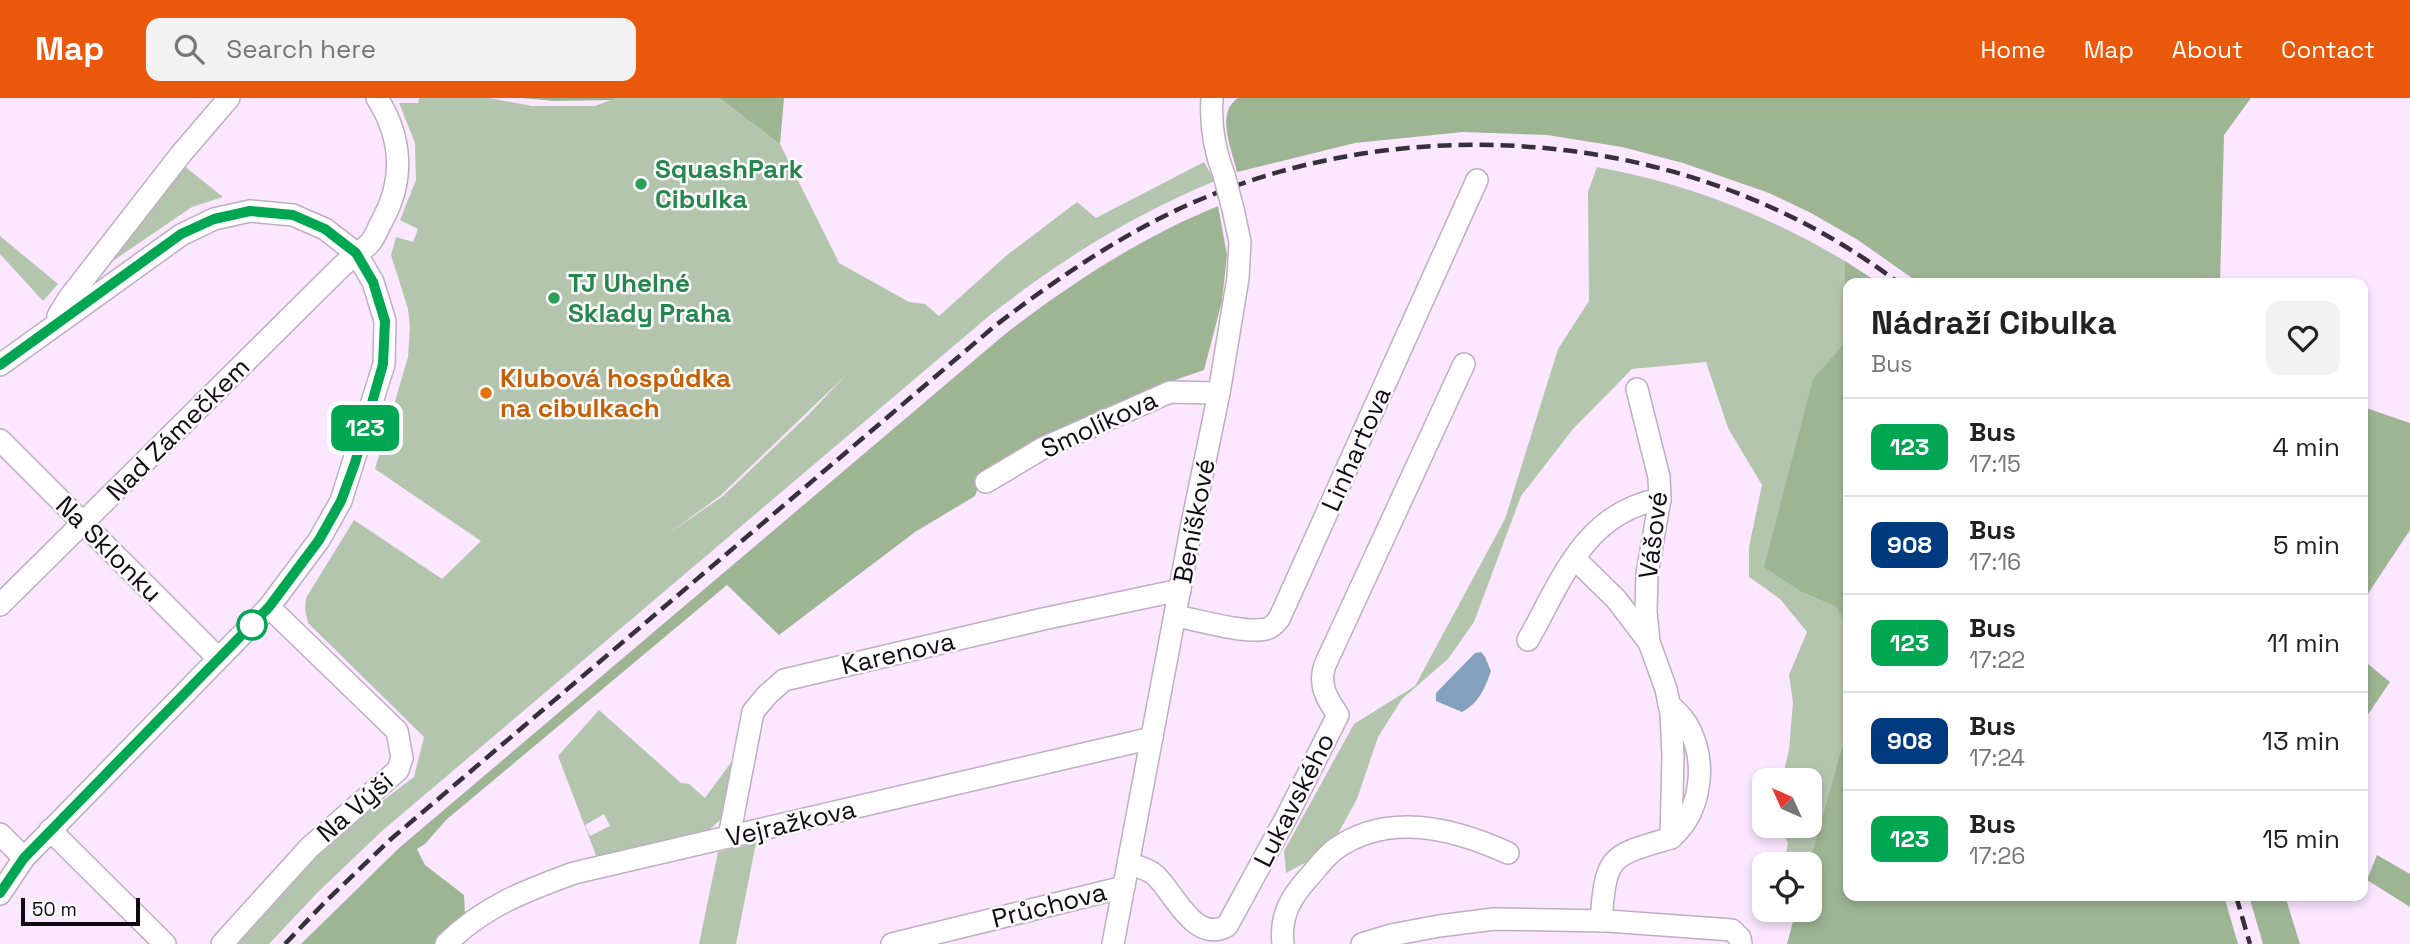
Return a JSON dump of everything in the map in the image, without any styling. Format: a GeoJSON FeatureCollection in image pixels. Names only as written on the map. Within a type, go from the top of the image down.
{"type":"FeatureCollection","features":[{"type":"Feature","properties":{"kind":"street"},"geometry":{"type":"LineString","coordinates":[[51,327],[69,298],[163,176],[229,98]]}},
{"type":"Feature","properties":{"kind":"street","name":"Nad Zámečkem"},"geometry":{"type":"LineString","coordinates":[[0,605],[356,253],[370,244],[388,211],[398,181],[398,155],[394,132],[377,98]]}},
{"type":"Feature","properties":{"kind":"street","name":"Beníškové"},"geometry":{"type":"LineString","coordinates":[[1113,944],[1219,393],[1238,278],[1240,242],[1213,142],[1210,116],[1212,98]]}},
{"type":"Feature","properties":{"kind":"street","name":"Linhartova"},"geometry":{"type":"LineString","coordinates":[[1176,616],[1224,626],[1258,629],[1269,628],[1279,619],[1478,180]]}},
{"type":"Feature","properties":{"kind":"street"},"geometry":{"type":"LineString","coordinates":[[0,365],[181,234],[214,219],[250,211],[293,215],[325,229],[356,253],[373,282],[385,321],[383,364],[355,463],[341,501],[319,540],[269,607],[24,858],[0,894]]}},
{"type":"Feature","properties":{"kind":"street","name":"Lukavského"},"geometry":{"type":"LineString","coordinates":[[1129,864],[1154,874],[1198,929],[1212,932],[1227,926],[1338,715],[1324,690],[1322,679],[1325,665],[1464,364]]}},
{"type":"Feature","properties":{"kind":"street","name":"Vášové"},"geometry":{"type":"LineString","coordinates":[[1601,921],[1603,894],[1611,864],[1626,853],[1671,838],[1673,755],[1669,704],[1649,642],[1646,612],[1647,574],[1660,499],[1656,461],[1637,389]]}},
{"type":"Feature","properties":{"kind":"street","name":"Smolíkova"},"geometry":{"type":"LineString","coordinates":[[986,482],[1043,449],[1170,392],[1219,393]]}},
{"type":"Feature","properties":{"kind":"street","name":"Na Sklonku"},"geometry":{"type":"LineString","coordinates":[[0,440],[218,658]]}},
{"type":"Feature","properties":{"kind":"street"},"geometry":{"type":"LineString","coordinates":[[1528,640],[1588,539],[1607,521],[1639,503],[1660,499]]}},
{"type":"Feature","properties":{"kind":"street","name":"Vášové"},"geometry":{"type":"LineString","coordinates":[[1574,559],[1616,599],[1649,642]]}},
{"type":"Feature","properties":{"kind":"street","name":"Karenova"},"geometry":{"type":"LineString","coordinates":[[729,837],[754,712],[767,695],[784,680],[1180,590]]}},
{"type":"Feature","properties":{"kind":"street","name":"Na Výši"},"geometry":{"type":"LineString","coordinates":[[222,944],[309,848],[398,770],[402,758],[397,732],[269,607]]}},
{"type":"Feature","properties":{"kind":"street","name":"Vejražkova"},"geometry":{"type":"LineString","coordinates":[[446,944],[481,914],[517,894],[575,873],[1152,738]]}},
{"type":"Feature","properties":{"kind":"street"},"geometry":{"type":"LineString","coordinates":[[1283,944],[1281,927],[1285,913],[1296,894],[1334,850],[1365,834],[1385,827],[1438,830],[1464,835],[1508,853]]}},
{"type":"Feature","properties":{"kind":"street"},"geometry":{"type":"LineString","coordinates":[[50,831],[165,944]]}},
{"type":"Feature","properties":{"kind":"street"},"geometry":{"type":"LineString","coordinates":[[0,834],[24,858]]}},
{"type":"Feature","properties":{"kind":"street","name":"Průchova"},"geometry":{"type":"LineString","coordinates":[[892,944],[1124,887]]}},
{"type":"Feature","properties":{"kind":"street"},"geometry":{"type":"LineString","coordinates":[[1362,944],[1391,935],[1494,919],[1601,921],[1732,930],[1741,944]]}},
{"type":"Feature","properties":{"kind":"green space"},"geometry":{"type":"Polygon","coordinates":[[[419,98],[489,98],[532,106],[595,106],[616,98],[719,98],[780,144],[839,263],[909,302],[925,304],[939,316],[1007,255],[1077,202],[1096,218],[1204,162],[1215,181],[1125,224],[1042,276],[989,316],[382,831],[317,893],[269,944],[233,944],[250,921],[316,857],[362,816],[414,777],[424,737],[308,623],[306,598],[354,520],[442,579],[481,541],[375,469],[408,357],[408,309],[391,255],[396,237],[413,242],[418,229],[400,220],[416,180],[415,143],[399,103],[418,103],[419,98]],[[846,375],[720,496],[665,536],[723,496],[846,375]]]}},
{"type":"Feature","properties":{"kind":"green space"},"geometry":{"type":"Polygon","coordinates":[[[522,98],[616,98],[554,101],[522,98]]]}},
{"type":"Feature","properties":{"kind":"green space"},"geometry":{"type":"Polygon","coordinates":[[[719,98],[784,98],[780,144],[719,98]]]}},
{"type":"Feature","properties":{"kind":"green space"},"geometry":{"type":"Polygon","coordinates":[[[1238,98],[2251,98],[2224,135],[2220,278],[1912,278],[1858,240],[1769,193],[1683,163],[1622,147],[1547,135],[1463,132],[1355,143],[1237,172],[1226,122],[1231,105],[1238,98]]]}},
{"type":"Feature","properties":{"kind":"green space"},"geometry":{"type":"Polygon","coordinates":[[[183,165],[223,197],[192,207],[95,273],[183,165]]]}},
{"type":"Feature","properties":{"kind":"green space"},"geometry":{"type":"Polygon","coordinates":[[[1597,167],[1662,182],[1726,203],[1786,229],[1845,261],[1843,345],[1813,380],[1802,592],[1836,607],[1843,620],[1843,743],[1822,818],[1822,768],[1785,768],[1793,702],[1789,675],[1807,632],[1780,599],[1749,577],[1749,547],[1762,485],[1728,428],[1706,362],[1632,369],[1573,429],[1521,496],[1474,622],[1448,659],[1402,699],[1378,737],[1357,799],[1329,850],[1286,873],[1284,851],[1354,724],[1415,686],[1505,519],[1558,349],[1589,301],[1588,192],[1597,167]]]}},
{"type":"Feature","properties":{"kind":"green space"},"geometry":{"type":"Polygon","coordinates":[[[1218,206],[1227,255],[1222,301],[1204,370],[1166,383],[982,478],[975,496],[915,532],[779,635],[727,585],[446,820],[425,844],[417,849],[425,865],[464,895],[465,915],[435,944],[301,944],[399,848],[1004,335],[1107,263],[1161,232],[1218,206]]]}},
{"type":"Feature","properties":{"kind":"green space"},"geometry":{"type":"Polygon","coordinates":[[[0,236],[58,284],[43,301],[0,254],[0,236]]]}},
{"type":"Feature","properties":{"kind":"green space"},"geometry":{"type":"Polygon","coordinates":[[[1845,261],[1871,278],[1845,278],[1845,261]]]}},
{"type":"Feature","properties":{"kind":"green space"},"geometry":{"type":"Polygon","coordinates":[[[1843,345],[1843,620],[1836,607],[1802,592],[1764,567],[1813,379],[1843,345]]]}},
{"type":"Feature","properties":{"kind":"green space"},"geometry":{"type":"Polygon","coordinates":[[[2368,409],[2410,423],[2410,530],[2368,593],[2368,409]]]}},
{"type":"Feature","properties":{"kind":"green space"},"geometry":{"type":"Polygon","coordinates":[[[2368,664],[2390,682],[2368,715],[2368,664]]]}},
{"type":"Feature","properties":{"kind":"green space"},"geometry":{"type":"Polygon","coordinates":[[[599,710],[681,783],[689,784],[705,798],[738,753],[726,815],[710,829],[597,858],[558,756],[599,710]],[[604,814],[585,825],[590,836],[610,826],[604,814]]]}},
{"type":"Feature","properties":{"kind":"green space"},"geometry":{"type":"Polygon","coordinates":[[[1843,743],[1843,901],[2225,901],[2238,944],[1787,944],[1793,922],[1822,922],[1822,852],[1812,852],[1816,838],[1822,838],[1822,818],[1843,743]]]}},
{"type":"Feature","properties":{"kind":"green space"},"geometry":{"type":"Polygon","coordinates":[[[1786,838],[1816,838],[1812,852],[1786,852],[1788,843],[1786,838]]]}},
{"type":"Feature","properties":{"kind":"green space"},"geometry":{"type":"Polygon","coordinates":[[[756,843],[736,944],[699,944],[718,852],[756,843]]]}},
{"type":"Feature","properties":{"kind":"green space"},"geometry":{"type":"Polygon","coordinates":[[[2377,855],[2410,874],[2410,907],[2368,881],[2377,855]]]}},
{"type":"Feature","properties":{"kind":"green space"},"geometry":{"type":"Polygon","coordinates":[[[2250,901],[2287,901],[2300,944],[2263,944],[2250,901]]]}},
{"type":"Feature","properties":{"kind":"water"},"geometry":{"type":"Polygon","coordinates":[[[1481,652],[1491,671],[1477,700],[1462,712],[1436,701],[1436,693],[1475,653],[1481,652]]]}},
{"type":"Feature","properties":{"kind":"railway"},"geometry":{"type":"LineString","coordinates":[[285,944],[391,839],[996,325],[1086,261],[1183,207],[1271,174],[1363,154],[1458,145],[1552,149],[1645,165],[1735,192],[1821,232],[1891,278]]}},
{"type":"Feature","properties":{"kind":"railway"},"geometry":{"type":"LineString","coordinates":[[2237,901],[2250,944]]}},
{"type":"Feature","properties":{"kind":"bus line","name":"123"},"geometry":{"type":"LineString","coordinates":[[0,365],[181,234],[214,219],[250,211],[293,215],[325,229],[356,253],[373,282],[385,321],[383,364],[355,463],[341,501],[319,540],[269,607],[24,858],[0,893]]}},
{"type":"Feature","properties":{"kind":"place","name":"SquashPark Cibulka"},"geometry":{"type":"Point","coordinates":[641,184]}},
{"type":"Feature","properties":{"kind":"place","name":"TJ Uhelné Sklady Praha"},"geometry":{"type":"Point","coordinates":[554,298]}},
{"type":"Feature","properties":{"kind":"place","name":"Klubová hospůdka na cibulkach"},"geometry":{"type":"Point","coordinates":[486,393]}}]}
